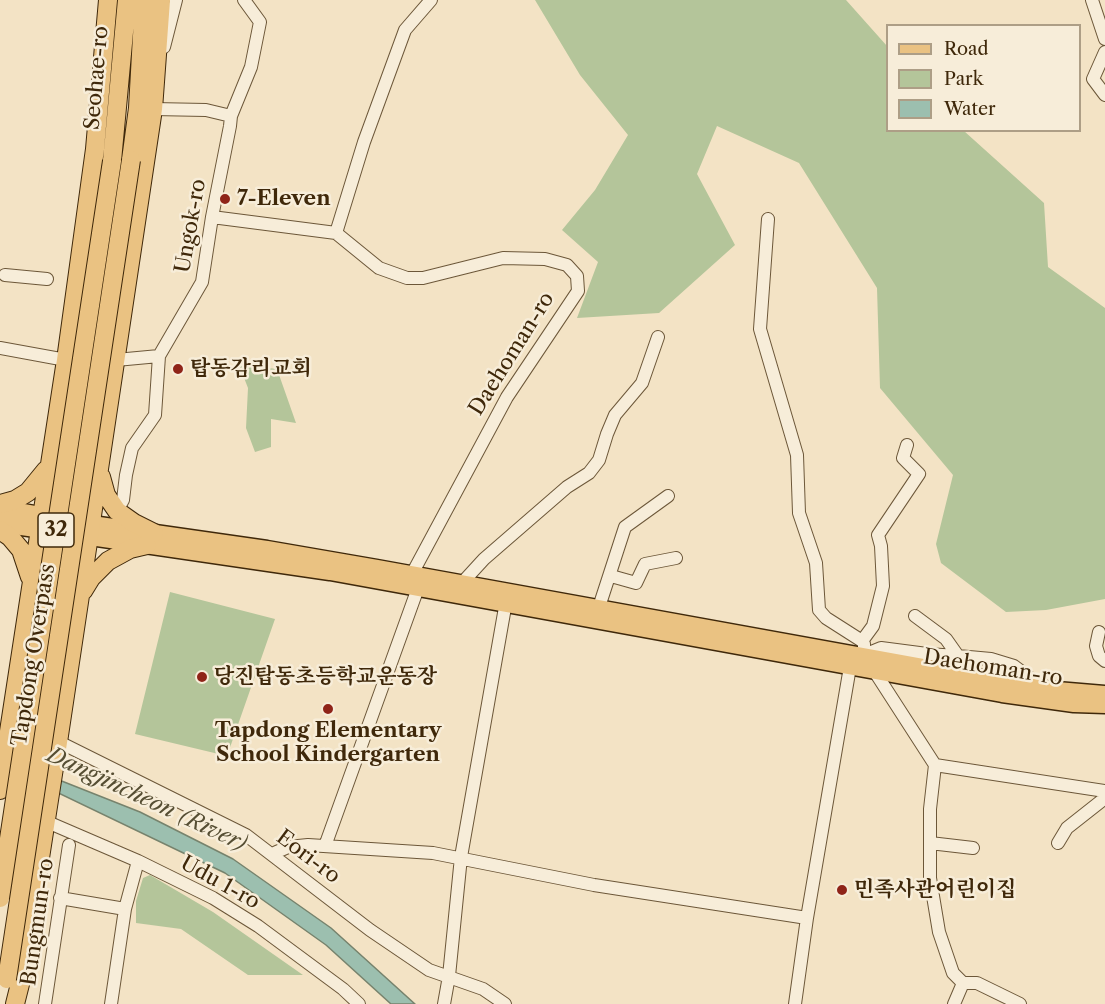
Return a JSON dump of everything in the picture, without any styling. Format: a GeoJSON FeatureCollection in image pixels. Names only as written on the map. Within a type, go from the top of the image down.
{"type":"FeatureCollection","features":[{"type":"Feature","properties":{"kind":"highway"},"geometry":{"type":"LineString","coordinates":[[0,790],[7,716],[66,360],[96,149],[108,0]]}},
{"type":"Feature","properties":{"kind":"highway","name":"Seohae-ro"},"geometry":{"type":"LineString","coordinates":[[112,161],[127,0]]}},
{"type":"Feature","properties":{"kind":"highway","name":"Seohae-ro"},"geometry":{"type":"LineString","coordinates":[[131,160],[138,108],[144,0]]}},
{"type":"Feature","properties":{"kind":"highway"},"geometry":{"type":"LineString","coordinates":[[15,1004],[21,980],[58,745],[153,109],[161,0]]}},
{"type":"Feature","properties":{"kind":"highway","name":"Tapdong Overpass"},"geometry":{"type":"LineString","coordinates":[[4,1004],[131,160]]}},
{"type":"Feature","properties":{"kind":"highway","name":"Tapdong Overpass"},"geometry":{"type":"LineString","coordinates":[[0,898],[112,161]]}},
{"type":"Feature","properties":{"kind":"highway"},"geometry":{"type":"LineString","coordinates":[[80,601],[86,584],[102,565],[151,539],[111,504],[103,489],[100,459]]}},
{"type":"Feature","properties":{"kind":"highway"},"geometry":{"type":"LineString","coordinates":[[0,506],[28,492],[39,481],[49,463]]}},
{"type":"Feature","properties":{"kind":"highway"},"geometry":{"type":"LineString","coordinates":[[0,530],[10,537],[21,550],[28,568],[30,587]]}},
{"type":"Feature","properties":{"kind":"main road"},"geometry":{"type":"LineString","coordinates":[[0,506],[40,523]]}},
{"type":"Feature","properties":{"kind":"main road"},"geometry":{"type":"LineString","coordinates":[[0,524],[40,523],[151,539],[267,549],[507,598],[599,608],[863,647]]}},
{"type":"Feature","properties":{"kind":"main road"},"geometry":{"type":"LineString","coordinates":[[415,581],[462,583],[507,598]]}},
{"type":"Feature","properties":{"kind":"main road","name":"Daehoman-ro"},"geometry":{"type":"LineString","coordinates":[[507,598],[850,667],[1002,694],[1074,704],[1105,705]]}},
{"type":"Feature","properties":{"kind":"main road","name":"Daehoman-ro"},"geometry":{"type":"LineString","coordinates":[[863,647],[1045,689],[1105,694]]}},
{"type":"Feature","properties":{"kind":"street"},"geometry":{"type":"LineString","coordinates":[[154,83],[176,0]]}},
{"type":"Feature","properties":{"kind":"street","name":"Ungok-ro"},"geometry":{"type":"LineString","coordinates":[[117,511],[123,500],[132,448],[155,415],[159,356],[198,293],[202,282],[231,116],[251,67],[260,22],[244,0]]}},
{"type":"Feature","properties":{"kind":"street"},"geometry":{"type":"LineString","coordinates":[[212,217],[336,233],[364,142],[405,30],[431,0]]}},
{"type":"Feature","properties":{"kind":"street"},"geometry":{"type":"LineString","coordinates":[[1092,0],[1105,39]]}},
{"type":"Feature","properties":{"kind":"street"},"geometry":{"type":"LineString","coordinates":[[1105,52],[1093,79],[1105,95]]}},
{"type":"Feature","properties":{"kind":"street"},"geometry":{"type":"LineString","coordinates":[[153,109],[206,110],[231,116]]}},
{"type":"Feature","properties":{"kind":"street","name":"Daehoman-ro"},"geometry":{"type":"LineString","coordinates":[[768,219],[760,329],[797,455],[799,513],[816,563],[819,610],[863,647],[874,671],[934,765]]}},
{"type":"Feature","properties":{"kind":"street","name":"Daehoman-ro"},"geometry":{"type":"LineString","coordinates":[[325,846],[415,581],[508,395],[578,291],[577,276],[567,265],[545,259],[503,258],[423,278],[407,278],[379,268],[336,233]]}},
{"type":"Feature","properties":{"kind":"street"},"geometry":{"type":"LineString","coordinates":[[4,275],[47,279]]}},
{"type":"Feature","properties":{"kind":"street"},"geometry":{"type":"LineString","coordinates":[[462,583],[484,559],[567,487],[589,473],[599,460],[615,415],[642,383],[658,337]]}},
{"type":"Feature","properties":{"kind":"street"},"geometry":{"type":"LineString","coordinates":[[0,348],[66,360]]}},
{"type":"Feature","properties":{"kind":"street"},"geometry":{"type":"LineString","coordinates":[[116,360],[159,356]]}},
{"type":"Feature","properties":{"kind":"street"},"geometry":{"type":"LineString","coordinates":[[863,647],[873,626],[883,586],[881,546],[878,535],[919,474],[903,458],[906,445]]}},
{"type":"Feature","properties":{"kind":"street"},"geometry":{"type":"LineString","coordinates":[[599,608],[625,527],[668,496]]}},
{"type":"Feature","properties":{"kind":"street"},"geometry":{"type":"LineString","coordinates":[[611,576],[636,583],[645,564],[676,558]]}},
{"type":"Feature","properties":{"kind":"street"},"geometry":{"type":"LineString","coordinates":[[444,1004],[461,858],[507,598]]}},
{"type":"Feature","properties":{"kind":"street","name":"Daehoman-ro"},"geometry":{"type":"LineString","coordinates":[[915,616],[946,639],[958,656]]}},
{"type":"Feature","properties":{"kind":"street"},"geometry":{"type":"LineString","coordinates":[[1099,632],[1096,646],[1099,656],[1105,661]]}},
{"type":"Feature","properties":{"kind":"street","name":"Daehoman-ro"},"geometry":{"type":"LineString","coordinates":[[863,647],[991,659],[1014,666],[1045,689]]}},
{"type":"Feature","properties":{"kind":"street"},"geometry":{"type":"LineString","coordinates":[[795,1004],[807,918],[850,667]]}},
{"type":"Feature","properties":{"kind":"street","name":"Eori-ro"},"geometry":{"type":"LineString","coordinates":[[7,716],[39,731],[58,745],[246,835],[370,930],[429,970],[448,982],[483,989],[505,1004]]}},
{"type":"Feature","properties":{"kind":"street"},"geometry":{"type":"LineString","coordinates":[[1020,1004],[977,983],[963,983],[953,973],[939,933],[930,878],[930,809],[934,765],[1105,791]]}},
{"type":"Feature","properties":{"kind":"street"},"geometry":{"type":"LineString","coordinates":[[1058,843],[1067,828],[1105,798]]}},
{"type":"Feature","properties":{"kind":"street","name":"Udu 1-ro"},"geometry":{"type":"LineString","coordinates":[[46,817],[213,898],[258,926],[343,989],[359,1004]]}},
{"type":"Feature","properties":{"kind":"street"},"geometry":{"type":"LineString","coordinates":[[930,843],[973,848]]}},
{"type":"Feature","properties":{"kind":"street","name":"Bungmun-ro"},"geometry":{"type":"LineString","coordinates":[[45,1004],[69,845]]}},
{"type":"Feature","properties":{"kind":"street"},"geometry":{"type":"LineString","coordinates":[[272,854],[288,847],[325,846],[433,853],[594,885],[807,918]]}},
{"type":"Feature","properties":{"kind":"street"},"geometry":{"type":"LineString","coordinates":[[111,1004],[125,909],[138,861]]}},
{"type":"Feature","properties":{"kind":"street"},"geometry":{"type":"LineString","coordinates":[[60,898],[125,909]]}},
{"type":"Feature","properties":{"kind":"street"},"geometry":{"type":"LineString","coordinates":[[954,1004],[963,983]]}},
{"type":"Feature","properties":{"kind":"green space"},"geometry":{"type":"Polygon","coordinates":[[[535,0],[846,0],[886,45],[886,132],[965,132],[1044,203],[1048,267],[1105,308],[1105,599],[1046,610],[1006,612],[941,563],[936,544],[953,475],[880,388],[877,288],[799,163],[717,126],[697,174],[735,245],[659,313],[577,318],[598,262],[562,230],[595,190],[628,135],[580,75],[535,0]]]}},
{"type":"Feature","properties":{"kind":"green space"},"geometry":{"type":"Polygon","coordinates":[[[239,365],[277,369],[296,423],[271,419],[271,447],[255,452],[246,428],[248,388],[239,365]]]}},
{"type":"Feature","properties":{"kind":"green space","name":"당진탑동초등학교운동장"},"geometry":{"type":"Polygon","coordinates":[[[170,592],[275,619],[227,756],[135,734],[170,592]]]}},
{"type":"Feature","properties":{"kind":"green space"},"geometry":{"type":"Polygon","coordinates":[[[150,875],[213,912],[303,975],[248,975],[181,929],[136,923],[136,901],[143,878],[150,875]]]}},
{"type":"Feature","properties":{"kind":"water"},"geometry":{"type":"Polygon","coordinates":[[[0,752],[49,776],[140,812],[233,859],[331,928],[415,1004],[391,1004],[326,945],[225,873],[0,765],[0,752]]]}},
{"type":"Feature","properties":{"kind":"place","name":"7-Eleven"},"geometry":{"type":"Point","coordinates":[225,199]}},
{"type":"Feature","properties":{"kind":"place","name":"탑동감리교회"},"geometry":{"type":"Point","coordinates":[178,369]}},
{"type":"Feature","properties":{"kind":"place","name":"당진탑동초등학교운동장"},"geometry":{"type":"Point","coordinates":[202,677]}},
{"type":"Feature","properties":{"kind":"place","name":"Tapdong Elementary School Kindergarten"},"geometry":{"type":"Point","coordinates":[328,709]}},
{"type":"Feature","properties":{"kind":"place","name":"민족사관어린이집"},"geometry":{"type":"Point","coordinates":[842,890]}},
{"type":"Feature","properties":{"kind":"water label","name":"Dangjincheon (River)"},"geometry":{"type":"Point","coordinates":[147,800]}}]}
